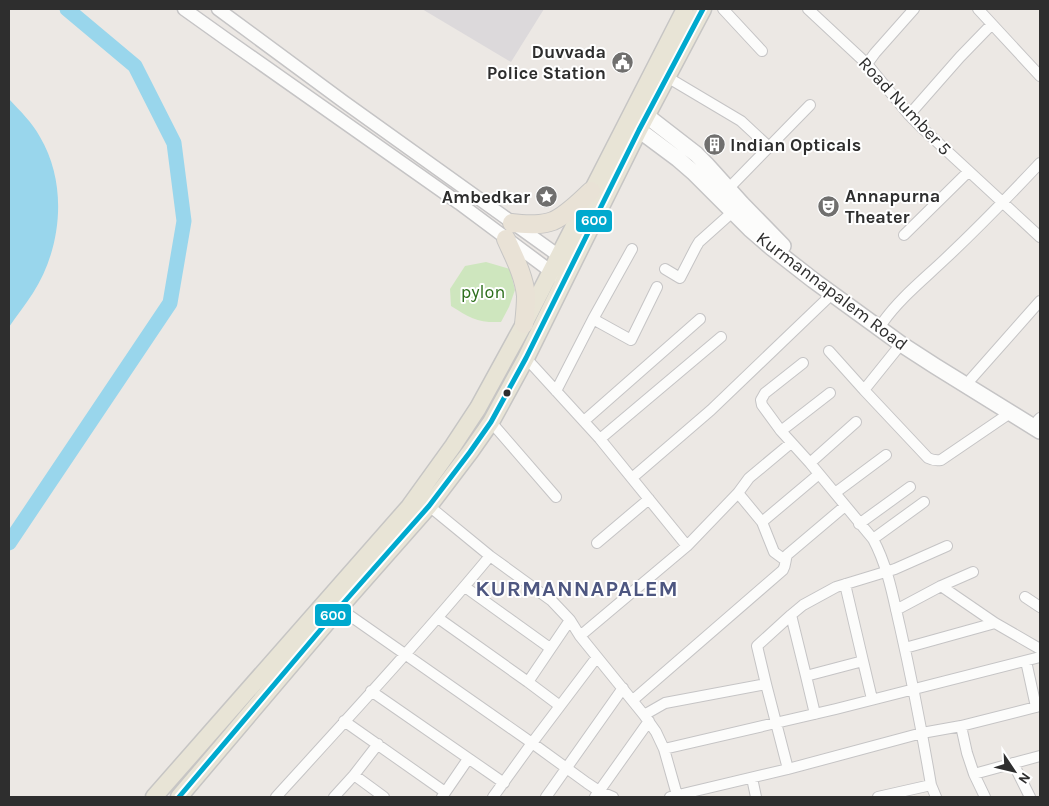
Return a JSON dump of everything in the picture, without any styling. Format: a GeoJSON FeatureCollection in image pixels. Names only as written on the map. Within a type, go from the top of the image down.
{"type":"FeatureCollection","features":[{"type":"Feature","properties":{"kind":"highway"},"geometry":{"type":"LineString","coordinates":[[524,324],[526,297],[524,284],[509,231],[553,221],[592,192]]}},
{"type":"Feature","properties":{"kind":"main road"},"geometry":{"type":"LineString","coordinates":[[565,261],[592,192],[685,9]]}},
{"type":"Feature","properties":{"kind":"main road"},"geometry":{"type":"LineString","coordinates":[[154,797],[410,507],[453,446],[500,370],[524,324],[557,276],[643,123],[704,9]]}},
{"type":"Feature","properties":{"kind":"main road"},"geometry":{"type":"LineString","coordinates":[[643,123],[696,154],[728,189],[737,208],[808,267],[883,322],[1040,423]]}},
{"type":"Feature","properties":{"kind":"main road","name":"Kurmannapalem Road"},"geometry":{"type":"LineString","coordinates":[[643,123],[703,182],[737,208],[772,248],[832,294],[901,344],[965,386],[1010,413],[1040,423]]}},
{"type":"Feature","properties":{"kind":"main road"},"geometry":{"type":"LineString","coordinates":[[179,797],[339,608],[429,506],[470,452],[491,422],[526,358],[557,276]]}},
{"type":"Feature","properties":{"kind":"street"},"geometry":{"type":"LineString","coordinates":[[184,9],[459,203],[565,261]]}},
{"type":"Feature","properties":{"kind":"street"},"geometry":{"type":"LineString","coordinates":[[218,9],[344,102],[509,231],[557,276]]}},
{"type":"Feature","properties":{"kind":"street"},"geometry":{"type":"LineString","coordinates":[[723,9],[762,51]]}},
{"type":"Feature","properties":{"kind":"street","name":"Road Number 5"},"geometry":{"type":"LineString","coordinates":[[808,9],[867,64],[920,128],[1040,237]]}},
{"type":"Feature","properties":{"kind":"street"},"geometry":{"type":"LineString","coordinates":[[867,64],[914,9]]}},
{"type":"Feature","properties":{"kind":"street"},"geometry":{"type":"LineString","coordinates":[[978,9],[1040,76]]}},
{"type":"Feature","properties":{"kind":"street"},"geometry":{"type":"LineString","coordinates":[[909,115],[992,24]]}},
{"type":"Feature","properties":{"kind":"street"},"geometry":{"type":"LineString","coordinates":[[667,78],[741,121],[770,146]]}},
{"type":"Feature","properties":{"kind":"street"},"geometry":{"type":"LineString","coordinates":[[728,189],[810,104]]}},
{"type":"Feature","properties":{"kind":"street"},"geometry":{"type":"LineString","coordinates":[[883,322],[912,290],[1002,203],[1040,163]]}},
{"type":"Feature","properties":{"kind":"street"},"geometry":{"type":"LineString","coordinates":[[904,235],[968,172]]}},
{"type":"Feature","properties":{"kind":"street"},"geometry":{"type":"LineString","coordinates":[[665,269],[680,278],[699,242],[737,208]]}},
{"type":"Feature","properties":{"kind":"street"},"geometry":{"type":"LineString","coordinates":[[556,391],[593,319],[632,250]]}},
{"type":"Feature","properties":{"kind":"street"},"geometry":{"type":"LineString","coordinates":[[593,319],[631,340],[657,287]]}},
{"type":"Feature","properties":{"kind":"street"},"geometry":{"type":"LineString","coordinates":[[632,478],[711,410],[832,294]]}},
{"type":"Feature","properties":{"kind":"street"},"geometry":{"type":"LineString","coordinates":[[971,379],[1039,303]]}},
{"type":"Feature","properties":{"kind":"street"},"geometry":{"type":"LineString","coordinates":[[584,420],[700,319]]}},
{"type":"Feature","properties":{"kind":"street"},"geometry":{"type":"LineString","coordinates":[[600,439],[721,337]]}},
{"type":"Feature","properties":{"kind":"street"},"geometry":{"type":"LineString","coordinates":[[864,390],[901,344]]}},
{"type":"Feature","properties":{"kind":"street"},"geometry":{"type":"LineString","coordinates":[[830,350],[864,390],[928,458],[935,461],[941,460],[1010,413]]}},
{"type":"Feature","properties":{"kind":"street"},"geometry":{"type":"LineString","coordinates":[[526,358],[584,420],[687,546]]}},
{"type":"Feature","properties":{"kind":"street"},"geometry":{"type":"LineString","coordinates":[[803,363],[765,392],[761,400],[762,405],[781,431],[810,463],[873,540],[887,570],[905,648],[931,786],[936,797]]}},
{"type":"Feature","properties":{"kind":"street"},"geometry":{"type":"LineString","coordinates":[[781,431],[830,393]]}},
{"type":"Feature","properties":{"kind":"street"},"geometry":{"type":"LineString","coordinates":[[491,422],[556,498]]}},
{"type":"Feature","properties":{"kind":"street"},"geometry":{"type":"LineString","coordinates":[[810,463],[856,422]]}},
{"type":"Feature","properties":{"kind":"street"},"geometry":{"type":"LineString","coordinates":[[580,636],[687,546],[738,493],[749,478],[791,443]]}},
{"type":"Feature","properties":{"kind":"street"},"geometry":{"type":"LineString","coordinates":[[835,493],[886,455]]}},
{"type":"Feature","properties":{"kind":"street"},"geometry":{"type":"LineString","coordinates":[[762,522],[819,474]]}},
{"type":"Feature","properties":{"kind":"street"},"geometry":{"type":"LineString","coordinates":[[860,524],[910,486]]}},
{"type":"Feature","properties":{"kind":"street"},"geometry":{"type":"LineString","coordinates":[[738,493],[762,522],[774,552],[785,560]]}},
{"type":"Feature","properties":{"kind":"street"},"geometry":{"type":"LineString","coordinates":[[597,543],[649,499]]}},
{"type":"Feature","properties":{"kind":"street"},"geometry":{"type":"LineString","coordinates":[[873,540],[924,502]]}},
{"type":"Feature","properties":{"kind":"street"},"geometry":{"type":"LineString","coordinates":[[429,506],[490,556],[552,601],[570,620],[580,636],[647,718],[664,749],[674,796],[690,795],[922,733],[961,726],[1038,706],[1026,661]]}},
{"type":"Feature","properties":{"kind":"street"},"geometry":{"type":"LineString","coordinates":[[633,700],[783,570],[787,555],[845,506]]}},
{"type":"Feature","properties":{"kind":"street"},"geometry":{"type":"LineString","coordinates":[[788,769],[757,646],[792,614],[836,587],[895,568],[947,546]]}},
{"type":"Feature","properties":{"kind":"street"},"geometry":{"type":"LineString","coordinates":[[276,797],[438,618],[490,556]]}},
{"type":"Feature","properties":{"kind":"street"},"geometry":{"type":"LineString","coordinates":[[896,610],[941,586],[973,572]]}},
{"type":"Feature","properties":{"kind":"street"},"geometry":{"type":"LineString","coordinates":[[845,584],[872,699]]}},
{"type":"Feature","properties":{"kind":"street"},"geometry":{"type":"LineString","coordinates":[[941,586],[995,623],[1040,649]]}},
{"type":"Feature","properties":{"kind":"street"},"geometry":{"type":"LineString","coordinates":[[465,587],[550,648]]}},
{"type":"Feature","properties":{"kind":"street"},"geometry":{"type":"LineString","coordinates":[[1025,597],[1040,607]]}},
{"type":"Feature","properties":{"kind":"street"},"geometry":{"type":"LineString","coordinates":[[339,608],[567,768],[597,794],[612,797]]}},
{"type":"Feature","properties":{"kind":"street"},"geometry":{"type":"LineString","coordinates":[[792,614],[815,714]]}},
{"type":"Feature","properties":{"kind":"street"},"geometry":{"type":"LineString","coordinates":[[438,618],[560,706]]}},
{"type":"Feature","properties":{"kind":"street"},"geometry":{"type":"LineString","coordinates":[[528,682],[570,620]]}},
{"type":"Feature","properties":{"kind":"street"},"geometry":{"type":"LineString","coordinates":[[905,648],[995,623]]}},
{"type":"Feature","properties":{"kind":"street"},"geometry":{"type":"LineString","coordinates":[[494,797],[597,656]]}},
{"type":"Feature","properties":{"kind":"street"},"geometry":{"type":"LineString","coordinates":[[664,749],[815,714],[1040,657]]}},
{"type":"Feature","properties":{"kind":"street"},"geometry":{"type":"LineString","coordinates":[[806,676],[863,661]]}},
{"type":"Feature","properties":{"kind":"street"},"geometry":{"type":"LineString","coordinates":[[597,794],[647,718],[665,703],[766,684]]}},
{"type":"Feature","properties":{"kind":"street"},"geometry":{"type":"LineString","coordinates":[[546,797],[623,688]]}},
{"type":"Feature","properties":{"kind":"street"},"geometry":{"type":"LineString","coordinates":[[371,691],[504,783]]}},
{"type":"Feature","properties":{"kind":"street"},"geometry":{"type":"LineString","coordinates":[[344,720],[443,795],[468,759]]}},
{"type":"Feature","properties":{"kind":"street"},"geometry":{"type":"LineString","coordinates":[[961,726],[974,774],[985,797]]}},
{"type":"Feature","properties":{"kind":"street"},"geometry":{"type":"LineString","coordinates":[[334,797],[378,744]]}},
{"type":"Feature","properties":{"kind":"street"},"geometry":{"type":"LineString","coordinates":[[974,774],[1040,756]]}},
{"type":"Feature","properties":{"kind":"street"},"geometry":{"type":"LineString","coordinates":[[1013,763],[1030,797]]}},
{"type":"Feature","properties":{"kind":"street"},"geometry":{"type":"LineString","coordinates":[[354,775],[384,797]]}},
{"type":"Feature","properties":{"kind":"street"},"geometry":{"type":"LineString","coordinates":[[752,778],[756,797]]}},
{"type":"Feature","properties":{"kind":"street"},"geometry":{"type":"LineString","coordinates":[[884,796],[931,786]]}},
{"type":"Feature","properties":{"kind":"shaded area"},"geometry":{"type":"Polygon","coordinates":[[[422,9],[544,9],[511,62],[422,9]]]}},
{"type":"Feature","properties":{"kind":"green space","name":"pylon"},"geometry":{"type":"Polygon","coordinates":[[[486,262],[510,269],[515,290],[501,322],[486,322],[474,319],[451,306],[450,289],[465,266],[486,262]]]}},
{"type":"Feature","properties":{"kind":"water"},"geometry":{"type":"Polygon","coordinates":[[[9,99],[33,126],[49,155],[58,195],[58,216],[50,256],[43,275],[9,327],[9,99]]]}},
{"type":"Feature","properties":{"kind":"waterway"},"geometry":{"type":"LineString","coordinates":[[9,543],[170,303],[184,221],[174,143],[135,66],[67,9]]}},
{"type":"Feature","properties":{"kind":"transit line","name":"600"},"geometry":{"type":"LineString","coordinates":[[179,797],[339,608],[429,506],[491,422],[526,358],[639,130],[703,9]]}},
{"type":"Feature","properties":{"kind":"place","name":"Duvvada Police Station"},"geometry":{"type":"Point","coordinates":[622,62]}},
{"type":"Feature","properties":{"kind":"place","name":"Indian Opticals"},"geometry":{"type":"Point","coordinates":[714,145]}},
{"type":"Feature","properties":{"kind":"place","name":"Ambedkar"},"geometry":{"type":"Point","coordinates":[546,197]}},
{"type":"Feature","properties":{"kind":"place","name":"Annapurna Theater"},"geometry":{"type":"Point","coordinates":[829,206]}},
{"type":"Feature","properties":{"kind":"district","name":"KURMANNAPALEM"},"geometry":{"type":"Point","coordinates":[577,589]}}]}
